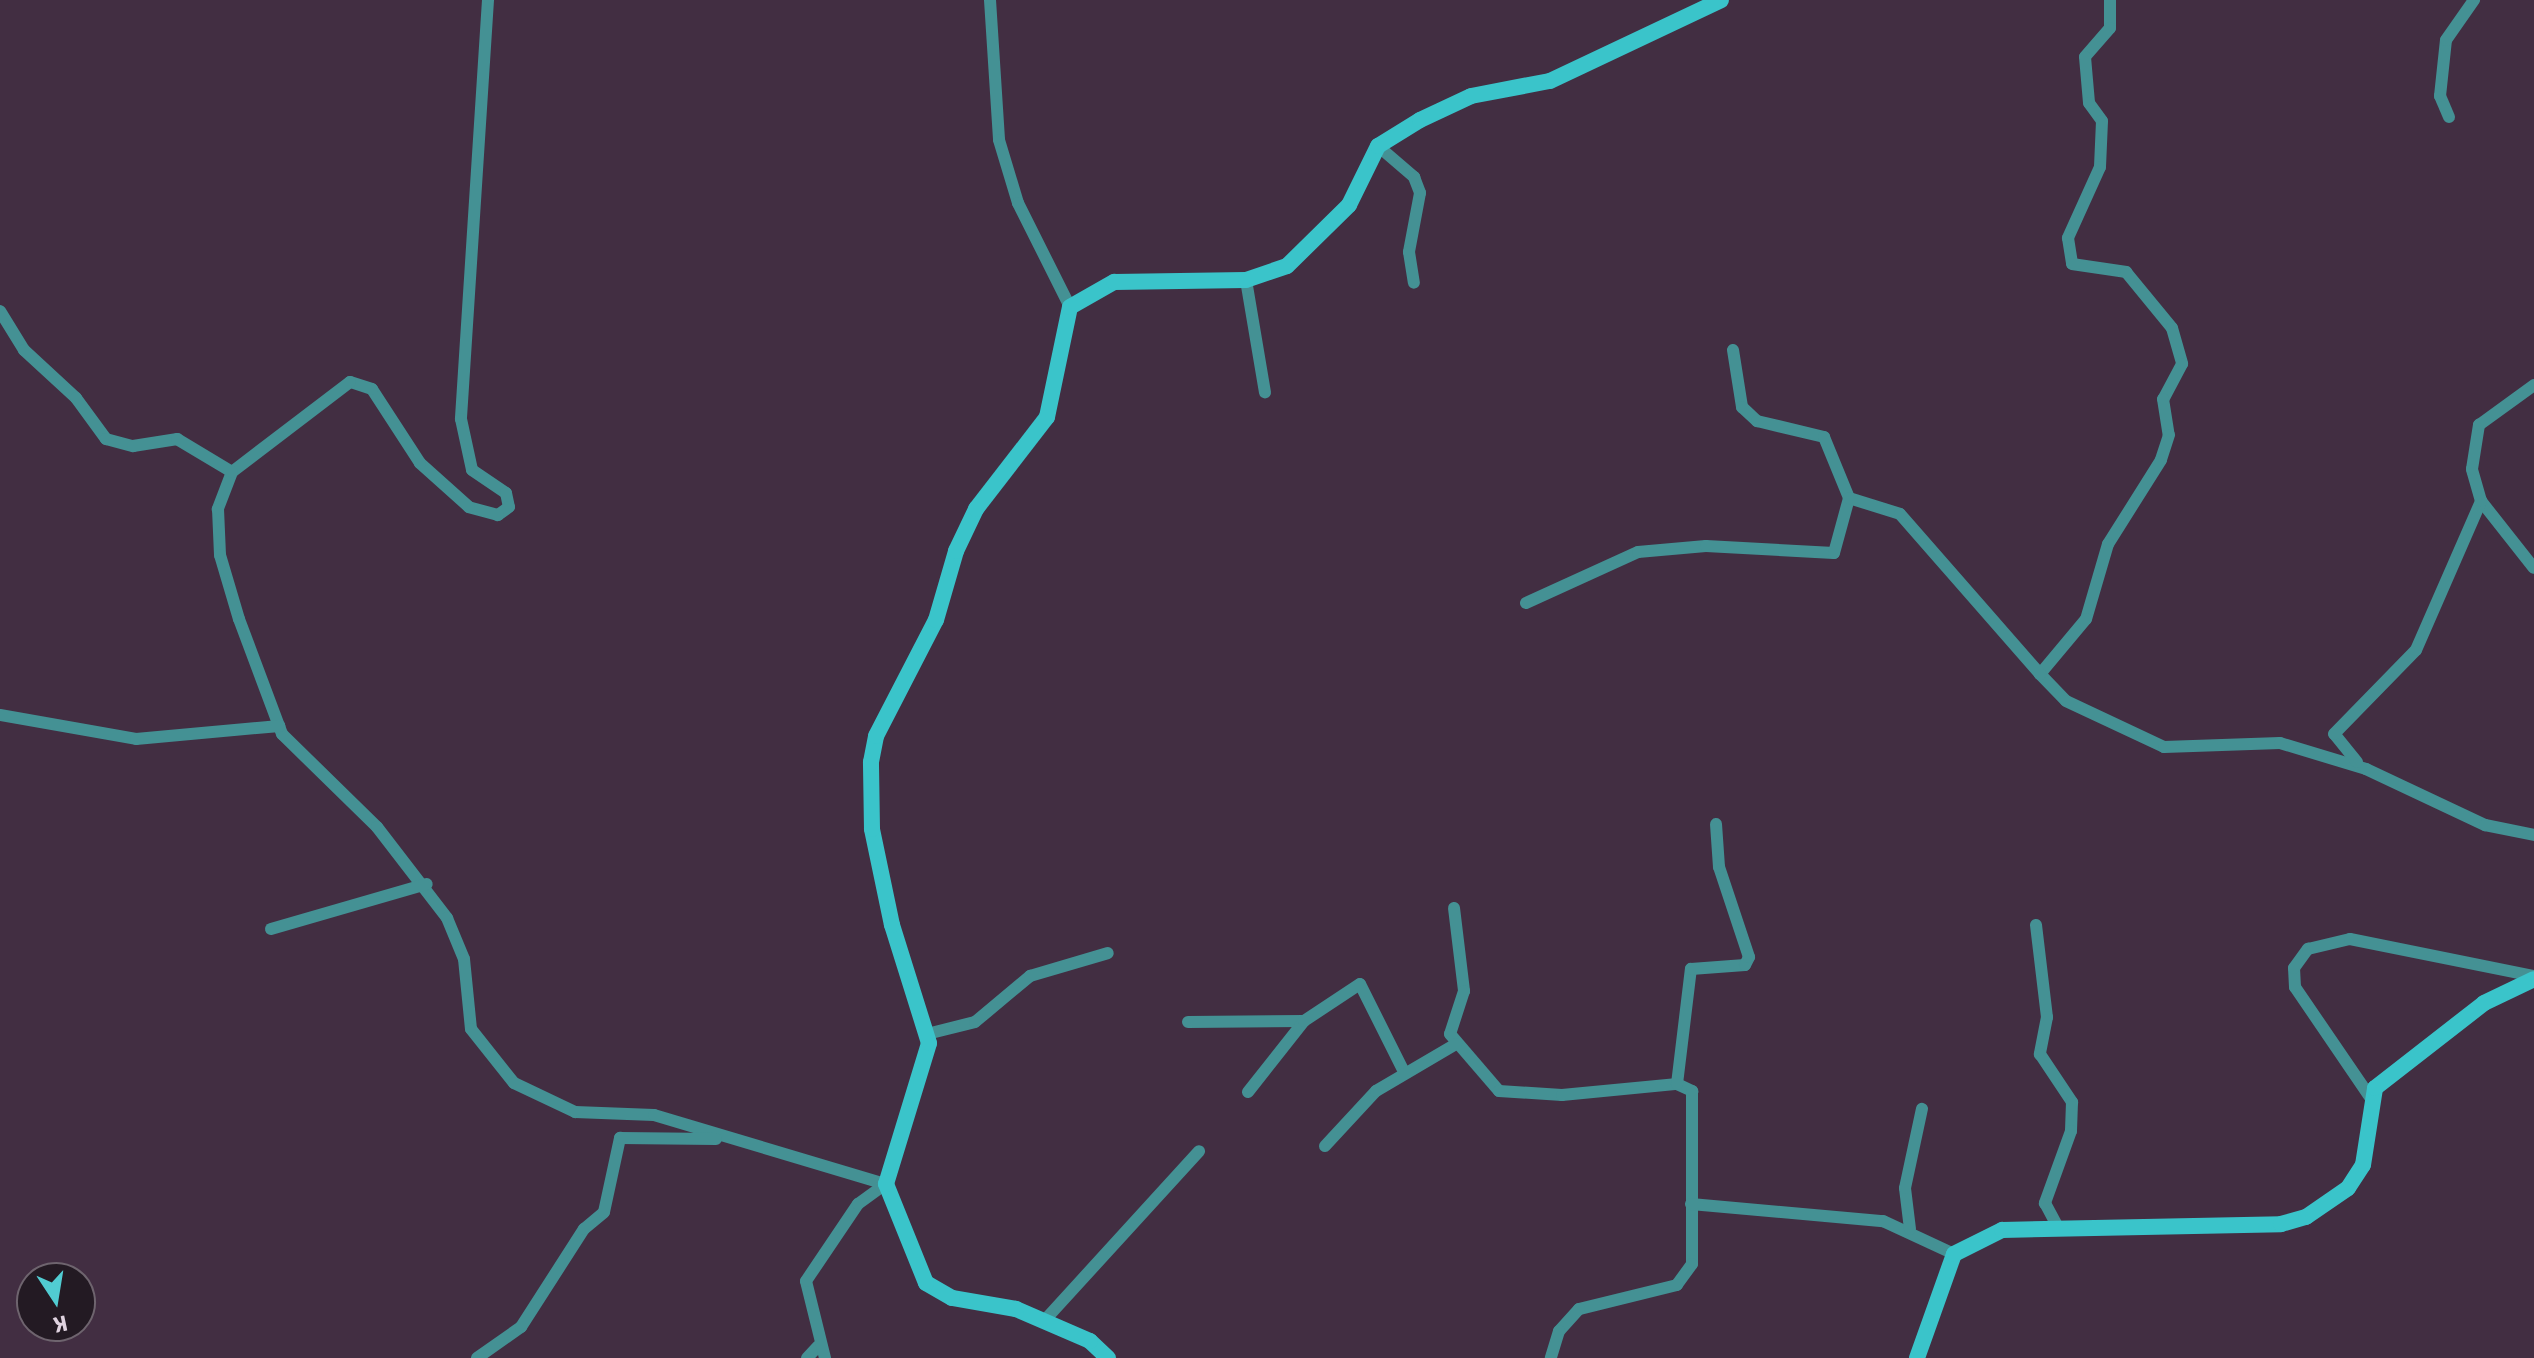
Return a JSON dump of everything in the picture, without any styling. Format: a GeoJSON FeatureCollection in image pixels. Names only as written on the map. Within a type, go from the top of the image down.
{"type":"FeatureCollection","features":[{"type":"Feature","properties":{"kind":"street"},"geometry":{"type":"LineString","coordinates":[[488,0],[461,419],[472,470],[506,493],[509,507],[498,515],[469,507],[420,463],[372,389],[350,382],[232,472],[218,509],[220,555],[279,726],[427,884],[464,959],[471,1029],[514,1083],[575,1112],[654,1115],[716,1139],[886,1184]]}},
{"type":"Feature","properties":{"kind":"street"},"geometry":{"type":"LineString","coordinates":[[990,0],[999,140],[1018,203],[1070,307],[1047,417],[976,509],[936,620],[876,736],[872,829],[892,925],[927,1034],[886,1184],[926,1283],[952,1298],[1044,1321],[1090,1341],[1108,1358]]}},
{"type":"Feature","properties":{"kind":"street"},"geometry":{"type":"LineString","coordinates":[[1070,307],[1114,282],[1246,280],[1310,251],[1349,205],[1378,146],[1471,96],[1550,81],[1721,0]]}},
{"type":"Feature","properties":{"kind":"street"},"geometry":{"type":"LineString","coordinates":[[2040,674],[2086,619],[2108,544],[2161,460],[2169,435],[2163,399],[2182,364],[2172,328],[2126,272],[2072,264],[2068,238],[2100,167],[2102,121],[2089,103],[2085,57],[2110,28],[2110,0]]}},
{"type":"Feature","properties":{"kind":"street"},"geometry":{"type":"LineString","coordinates":[[2449,117],[2440,96],[2446,40],[2474,0]]}},
{"type":"Feature","properties":{"kind":"street"},"geometry":{"type":"LineString","coordinates":[[1378,146],[1414,177],[1420,193],[1409,252],[1414,283]]}},
{"type":"Feature","properties":{"kind":"street"},"geometry":{"type":"LineString","coordinates":[[1246,280],[1265,392]]}},
{"type":"Feature","properties":{"kind":"street"},"geometry":{"type":"LineString","coordinates":[[0,311],[24,350],[76,398],[106,439],[133,446],[177,439],[232,472]]}},
{"type":"Feature","properties":{"kind":"street"},"geometry":{"type":"LineString","coordinates":[[1526,603],[1638,552],[1706,546],[1834,553],[1849,498],[1824,437],[1757,421],[1742,407],[1733,350]]}},
{"type":"Feature","properties":{"kind":"street"},"geometry":{"type":"LineString","coordinates":[[2366,769],[2333,742],[2334,734],[2416,650],[2481,501],[2472,469],[2479,425],[2534,385]]}},
{"type":"Feature","properties":{"kind":"street"},"geometry":{"type":"LineString","coordinates":[[1849,498],[1900,514],[2066,701],[2164,747],[2280,743],[2366,769],[2485,825],[2534,835]]}},
{"type":"Feature","properties":{"kind":"street"},"geometry":{"type":"LineString","coordinates":[[2481,501],[2490,504],[2510,543],[2534,568]]}},
{"type":"Feature","properties":{"kind":"street"},"geometry":{"type":"LineString","coordinates":[[0,715],[136,739],[279,726]]}},
{"type":"Feature","properties":{"kind":"street"},"geometry":{"type":"LineString","coordinates":[[1677,1084],[1691,969],[1745,965],[1749,957],[1719,867],[1716,824]]}},
{"type":"Feature","properties":{"kind":"street"},"geometry":{"type":"LineString","coordinates":[[271,929],[427,884]]}},
{"type":"Feature","properties":{"kind":"street"},"geometry":{"type":"LineString","coordinates":[[1454,908],[1464,991],[1450,1034],[1499,1091],[1562,1095],[1677,1084],[1692,1091],[1692,1264],[1685,1278],[1634,1300],[1579,1309],[1559,1331],[1551,1358]]}},
{"type":"Feature","properties":{"kind":"street"},"geometry":{"type":"LineString","coordinates":[[2036,925],[2047,1017],[2040,1054],[2072,1102],[2071,1131],[2045,1203],[2056,1224]]}},
{"type":"Feature","properties":{"kind":"street"},"geometry":{"type":"LineString","coordinates":[[1917,1358],[1954,1254],[2002,1230],[2056,1224],[2281,1224],[2306,1217],[2348,1188],[2363,1165],[2370,1097],[2295,987],[2294,968],[2308,949],[2350,939],[2534,978]]}},
{"type":"Feature","properties":{"kind":"street"},"geometry":{"type":"LineString","coordinates":[[927,1034],[975,1022],[1030,976],[1108,953]]}},
{"type":"Feature","properties":{"kind":"street"},"geometry":{"type":"LineString","coordinates":[[2370,1097],[2484,1003],[2534,978]]}},
{"type":"Feature","properties":{"kind":"street"},"geometry":{"type":"LineString","coordinates":[[1248,1092],[1304,1021],[1363,986],[1404,1072]]}},
{"type":"Feature","properties":{"kind":"street"},"geometry":{"type":"LineString","coordinates":[[1188,1022],[1304,1021]]}},
{"type":"Feature","properties":{"kind":"street"},"geometry":{"type":"LineString","coordinates":[[1325,1146],[1404,1072],[1456,1044]]}},
{"type":"Feature","properties":{"kind":"street"},"geometry":{"type":"LineString","coordinates":[[1910,1229],[1905,1188],[1922,1109]]}},
{"type":"Feature","properties":{"kind":"street"},"geometry":{"type":"LineString","coordinates":[[477,1358],[500,1354],[604,1212],[620,1138],[716,1139]]}},
{"type":"Feature","properties":{"kind":"street"},"geometry":{"type":"LineString","coordinates":[[1044,1321],[1199,1151]]}},
{"type":"Feature","properties":{"kind":"street"},"geometry":{"type":"LineString","coordinates":[[807,1358],[821,1352],[806,1281],[858,1204],[886,1184]]}},
{"type":"Feature","properties":{"kind":"street"},"geometry":{"type":"LineString","coordinates":[[1691,1204],[1910,1229],[1954,1254]]}}]}
